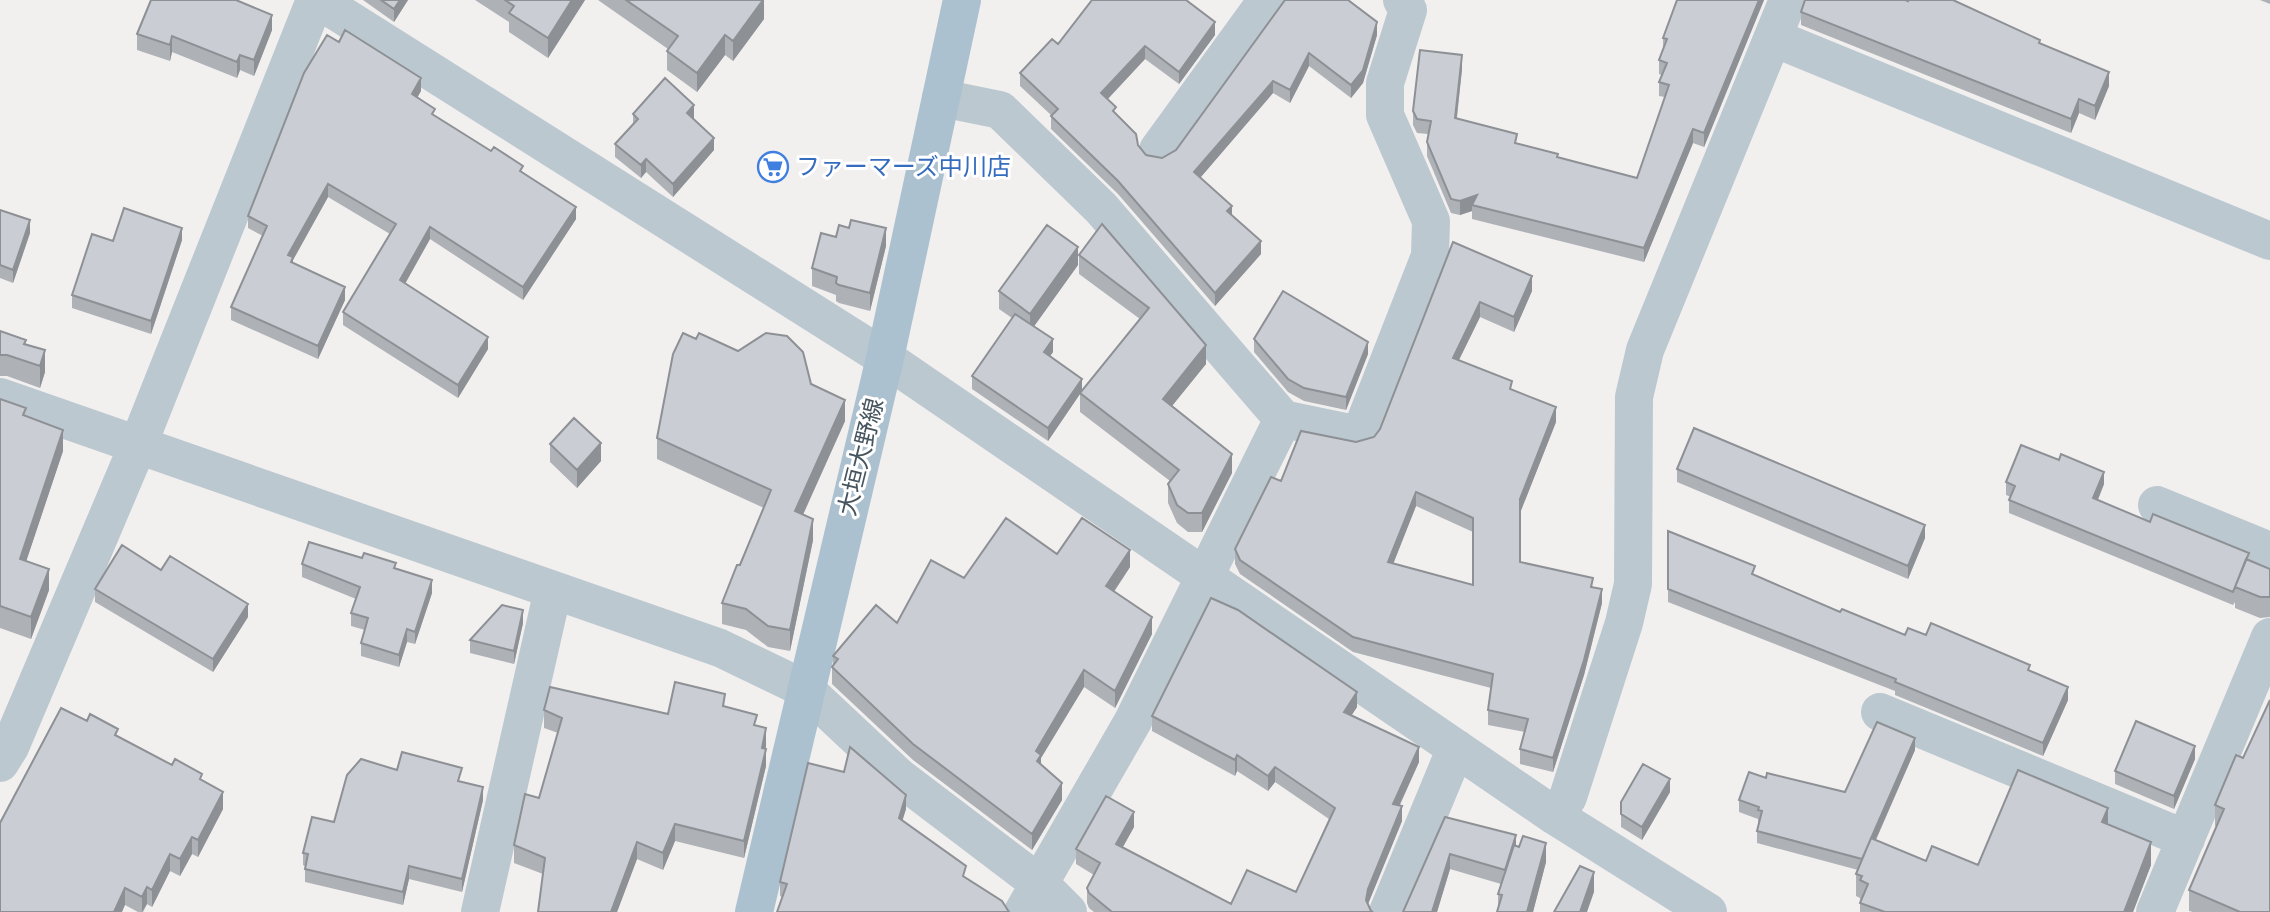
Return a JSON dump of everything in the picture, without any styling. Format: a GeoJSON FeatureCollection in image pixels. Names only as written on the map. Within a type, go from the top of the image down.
{"type":"FeatureCollection","features":[{"type":"Feature","properties":{"kind":"main road","name":"大垣大野線"},"geometry":{"type":"LineString","coordinates":[[754,912],[885,358],[962,0]]}},
{"type":"Feature","properties":{"kind":"street"},"geometry":{"type":"LineString","coordinates":[[0,763],[10,747],[138,445],[316,0],[885,358],[1555,816],[1704,911]]}},
{"type":"Feature","properties":{"kind":"street"},"geometry":{"type":"LineString","coordinates":[[1158,150],[1267,0]]}},
{"type":"Feature","properties":{"kind":"street"},"geometry":{"type":"LineString","coordinates":[[941,98],[1000,110],[1101,208],[1283,419],[1360,435],[1430,256],[1431,221],[1385,114],[1385,83],[1408,10],[1402,0]]}},
{"type":"Feature","properties":{"kind":"street"},"geometry":{"type":"LineString","coordinates":[[1555,816],[1568,797],[1624,623],[1633,584],[1634,397],[1645,350],[1788,0]]}},
{"type":"Feature","properties":{"kind":"street"},"geometry":{"type":"LineString","coordinates":[[1774,38],[2270,242]]}},
{"type":"Feature","properties":{"kind":"street"},"geometry":{"type":"LineString","coordinates":[[0,397],[720,648],[805,689],[1031,898],[1068,912]]}},
{"type":"Feature","properties":{"kind":"street"},"geometry":{"type":"LineString","coordinates":[[1031,898],[1133,721],[1283,419]]}},
{"type":"Feature","properties":{"kind":"street"},"geometry":{"type":"LineString","coordinates":[[2157,505],[2270,551]]}},
{"type":"Feature","properties":{"kind":"street"},"geometry":{"type":"LineString","coordinates":[[480,912],[554,590]]}},
{"type":"Feature","properties":{"kind":"street"},"geometry":{"type":"LineString","coordinates":[[2155,912],[2270,637]]}},
{"type":"Feature","properties":{"kind":"street"},"geometry":{"type":"LineString","coordinates":[[1880,712],[2186,839]]}},
{"type":"Feature","properties":{"kind":"street"},"geometry":{"type":"LineString","coordinates":[[1388,912],[1456,748]]}},
{"type":"Feature","properties":{"kind":"building"},"geometry":{"type":"Polygon","coordinates":[[[151,0],[236,0],[272,15],[254,60],[240,55],[237,62],[172,36],[170,45],[137,34],[151,0]]]}},
{"type":"Feature","properties":{"kind":"building"},"geometry":{"type":"Polygon","coordinates":[[[381,0],[400,0],[394,9],[381,0]]]}},
{"type":"Feature","properties":{"kind":"building"},"geometry":{"type":"Polygon","coordinates":[[[505,0],[572,0],[548,38],[509,13],[514,6],[505,0]]]}},
{"type":"Feature","properties":{"kind":"building"},"geometry":{"type":"Polygon","coordinates":[[[626,0],[763,0],[733,41],[725,35],[697,73],[667,51],[678,36],[626,0]]]}},
{"type":"Feature","properties":{"kind":"building"},"geometry":{"type":"Polygon","coordinates":[[[1092,0],[1186,0],[1215,22],[1179,72],[1145,46],[1101,93],[1116,107],[1113,111],[1136,134],[1138,145],[1146,155],[1162,158],[1176,150],[1285,0],[1348,0],[1377,22],[1363,70],[1351,85],[1309,53],[1290,90],[1273,81],[1194,172],[1232,206],[1227,211],[1261,241],[1215,293],[1118,181],[1051,116],[1058,109],[1020,73],[1052,39],[1058,44],[1092,0]]]}},
{"type":"Feature","properties":{"kind":"building"},"geometry":{"type":"Polygon","coordinates":[[[1677,0],[1759,0],[1704,133],[1693,129],[1644,248],[1472,205],[1477,195],[1460,201],[1451,199],[1427,142],[1431,121],[1417,119],[1413,111],[1420,50],[1462,55],[1455,118],[1517,134],[1515,143],[1558,154],[1557,157],[1637,178],[1669,85],[1659,82],[1667,63],[1659,60],[1667,39],[1663,38],[1677,0]]]}},
{"type":"Feature","properties":{"kind":"building"},"geometry":{"type":"Polygon","coordinates":[[[1805,0],[1953,0],[2040,40],[2039,43],[2109,72],[2095,106],[2079,99],[2071,119],[1801,12],[1805,0]]]}},
{"type":"Feature","properties":{"kind":"building"},"geometry":{"type":"Polygon","coordinates":[[[345,30],[421,78],[412,94],[435,109],[432,114],[491,151],[494,147],[523,166],[520,171],[576,207],[523,287],[430,227],[400,280],[488,337],[458,385],[343,312],[396,224],[328,184],[288,255],[293,257],[291,262],[345,287],[318,346],[231,307],[267,226],[248,216],[304,73],[327,35],[339,42],[345,30]]]}},
{"type":"Feature","properties":{"kind":"building"},"geometry":{"type":"Polygon","coordinates":[[[665,78],[694,105],[687,113],[714,138],[673,184],[646,159],[641,165],[615,144],[638,119],[633,114],[665,78]]]}},
{"type":"Feature","properties":{"kind":"building"},"geometry":{"type":"Polygon","coordinates":[[[124,208],[182,228],[151,321],[72,295],[92,234],[113,241],[124,208]]]}},
{"type":"Feature","properties":{"kind":"building"},"geometry":{"type":"Polygon","coordinates":[[[0,210],[30,220],[13,270],[0,265],[0,210]]]}},
{"type":"Feature","properties":{"kind":"building"},"geometry":{"type":"Polygon","coordinates":[[[851,220],[886,228],[870,293],[839,285],[836,283],[837,277],[812,268],[821,233],[836,237],[839,225],[849,228],[851,220]]]}},
{"type":"Feature","properties":{"kind":"building"},"geometry":{"type":"Polygon","coordinates":[[[1102,224],[1206,345],[1163,399],[1232,454],[1202,513],[1188,513],[1177,505],[1168,484],[1179,470],[1080,393],[1149,308],[1079,255],[1102,224]]]}},
{"type":"Feature","properties":{"kind":"building"},"geometry":{"type":"Polygon","coordinates":[[[1047,225],[1078,247],[1030,314],[999,291],[1047,225]]]}},
{"type":"Feature","properties":{"kind":"building"},"geometry":{"type":"Polygon","coordinates":[[[1453,242],[1532,276],[1514,317],[1480,302],[1453,358],[1512,381],[1510,389],[1556,407],[1520,499],[1520,562],[1593,578],[1591,587],[1602,589],[1584,660],[1553,758],[1520,749],[1528,719],[1488,710],[1493,674],[1353,637],[1240,560],[1235,549],[1271,477],[1281,481],[1301,431],[1356,442],[1374,437],[1380,429],[1453,242]],[[1416,492],[1388,562],[1473,585],[1473,518],[1416,492]]]}},
{"type":"Feature","properties":{"kind":"building"},"geometry":{"type":"Polygon","coordinates":[[[1283,291],[1368,342],[1346,397],[1304,388],[1288,379],[1254,339],[1283,291]]]}},
{"type":"Feature","properties":{"kind":"building"},"geometry":{"type":"Polygon","coordinates":[[[1015,314],[1053,339],[1044,352],[1082,379],[1048,428],[972,376],[1015,314]]]}},
{"type":"Feature","properties":{"kind":"building"},"geometry":{"type":"Polygon","coordinates":[[[0,331],[26,340],[24,344],[45,350],[40,366],[0,355],[0,331]]]}},
{"type":"Feature","properties":{"kind":"building"},"geometry":{"type":"Polygon","coordinates":[[[683,333],[696,339],[699,333],[738,351],[766,333],[787,336],[803,352],[811,384],[845,400],[795,511],[813,519],[790,630],[768,626],[746,609],[722,603],[771,490],[657,438],[673,354],[683,333]]]}},
{"type":"Feature","properties":{"kind":"building"},"geometry":{"type":"Polygon","coordinates":[[[0,399],[26,408],[23,415],[63,430],[20,559],[49,569],[31,617],[0,606],[0,399]]]}},
{"type":"Feature","properties":{"kind":"building"},"geometry":{"type":"Polygon","coordinates":[[[574,418],[601,443],[577,470],[550,444],[574,418]]]}},
{"type":"Feature","properties":{"kind":"building"},"geometry":{"type":"Polygon","coordinates":[[[1694,428],[1925,525],[1908,566],[1677,469],[1694,428]]]}},
{"type":"Feature","properties":{"kind":"building"},"geometry":{"type":"Polygon","coordinates":[[[2021,445],[2059,460],[2061,454],[2104,472],[2093,498],[2150,522],[2153,514],[2249,553],[2233,592],[2009,500],[2015,486],[2006,482],[2021,445]]]}},
{"type":"Feature","properties":{"kind":"building"},"geometry":{"type":"Polygon","coordinates":[[[1006,518],[1057,554],[1082,518],[1130,550],[1106,586],[1152,617],[1115,691],[1084,670],[1036,751],[1041,755],[1037,761],[1062,783],[1032,834],[913,744],[832,667],[838,659],[833,656],[876,605],[897,623],[931,560],[964,578],[1006,518]]]}},
{"type":"Feature","properties":{"kind":"building"},"geometry":{"type":"Polygon","coordinates":[[[1668,531],[1755,566],[1752,574],[1840,612],[1842,609],[1905,635],[1908,628],[1926,635],[1931,623],[2030,665],[2028,670],[2068,687],[2043,743],[1895,682],[1896,679],[1668,589],[1668,531]]]}},
{"type":"Feature","properties":{"kind":"building"},"geometry":{"type":"Polygon","coordinates":[[[309,542],[362,558],[364,553],[396,563],[394,568],[432,580],[415,632],[407,629],[399,655],[361,643],[368,618],[351,613],[360,587],[302,564],[309,542]]]}},
{"type":"Feature","properties":{"kind":"building"},"geometry":{"type":"Polygon","coordinates":[[[122,545],[161,570],[170,556],[248,604],[213,659],[95,589],[122,545]]]}},
{"type":"Feature","properties":{"kind":"building"},"geometry":{"type":"Polygon","coordinates":[[[2246,559],[2270,569],[2270,597],[2260,597],[2235,587],[2246,559]]]}},
{"type":"Feature","properties":{"kind":"building"},"geometry":{"type":"Polygon","coordinates":[[[1211,598],[1238,610],[1357,692],[1344,712],[1419,747],[1393,804],[1402,806],[1368,889],[1366,900],[1373,912],[1112,912],[1089,893],[1087,888],[1100,863],[1076,849],[1106,796],[1134,812],[1116,844],[1231,904],[1247,870],[1296,892],[1335,808],[1275,767],[1268,776],[1237,755],[1235,760],[1152,716],[1211,598]]]}},
{"type":"Feature","properties":{"kind":"building"},"geometry":{"type":"Polygon","coordinates":[[[502,605],[523,610],[514,651],[470,640],[502,605]]]}},
{"type":"Feature","properties":{"kind":"building"},"geometry":{"type":"Polygon","coordinates":[[[675,682],[725,694],[723,706],[757,715],[754,725],[766,728],[762,748],[766,749],[744,841],[675,824],[663,853],[637,842],[611,912],[538,912],[545,858],[514,845],[525,794],[539,798],[562,718],[544,710],[550,687],[668,714],[675,682]]]}},
{"type":"Feature","properties":{"kind":"building"},"geometry":{"type":"Polygon","coordinates":[[[2270,700],[2270,912],[2240,912],[2189,890],[2224,809],[2215,805],[2236,755],[2243,758],[2270,700]]]}},
{"type":"Feature","properties":{"kind":"building"},"geometry":{"type":"Polygon","coordinates":[[[61,708],[87,721],[90,714],[118,729],[115,735],[172,765],[175,759],[202,774],[200,779],[223,792],[198,840],[192,837],[180,859],[170,854],[152,890],[147,887],[142,897],[125,888],[114,912],[0,912],[0,823],[61,708]]]}},
{"type":"Feature","properties":{"kind":"building"},"geometry":{"type":"Polygon","coordinates":[[[2136,721],[2195,746],[2174,796],[2115,771],[2136,721]]]}},
{"type":"Feature","properties":{"kind":"building"},"geometry":{"type":"Polygon","coordinates":[[[1877,722],[1915,738],[1862,859],[1757,831],[1762,811],[1758,810],[1759,807],[1739,800],[1749,772],[1766,778],[1767,773],[1845,792],[1877,722]]]}},
{"type":"Feature","properties":{"kind":"building"},"geometry":{"type":"Polygon","coordinates":[[[850,747],[906,795],[899,818],[966,866],[963,876],[1002,901],[1009,912],[777,912],[787,884],[780,882],[808,763],[844,772],[850,747]]]}},
{"type":"Feature","properties":{"kind":"building"},"geometry":{"type":"Polygon","coordinates":[[[402,752],[462,768],[458,781],[483,787],[462,879],[409,866],[403,892],[305,869],[308,854],[303,853],[312,817],[334,822],[347,775],[361,759],[397,770],[402,752]]]}},
{"type":"Feature","properties":{"kind":"building"},"geometry":{"type":"Polygon","coordinates":[[[1643,764],[1670,779],[1642,827],[1621,814],[1621,802],[1643,764]]]}},
{"type":"Feature","properties":{"kind":"building"},"geometry":{"type":"Polygon","coordinates":[[[2018,770],[2108,808],[2102,822],[2151,842],[2124,912],[1885,912],[1860,903],[1868,884],[1860,880],[1862,876],[1856,874],[1871,838],[1926,861],[1932,846],[1978,865],[2018,770]]]}},
{"type":"Feature","properties":{"kind":"building"},"geometry":{"type":"Polygon","coordinates":[[[1445,817],[1516,835],[1505,870],[1450,854],[1432,912],[1403,912],[1445,817]]]}},
{"type":"Feature","properties":{"kind":"building"},"geometry":{"type":"Polygon","coordinates":[[[1523,836],[1546,843],[1527,912],[1497,912],[1502,895],[1498,894],[1514,845],[1519,847],[1523,836]]]}},
{"type":"Feature","properties":{"kind":"building"},"geometry":{"type":"Polygon","coordinates":[[[1580,866],[1594,872],[1580,912],[1554,912],[1580,866]]]}},
{"type":"Feature","properties":{"kind":"place","name":"ファーマーズ中川店"},"geometry":{"type":"Point","coordinates":[773,167]}}]}
